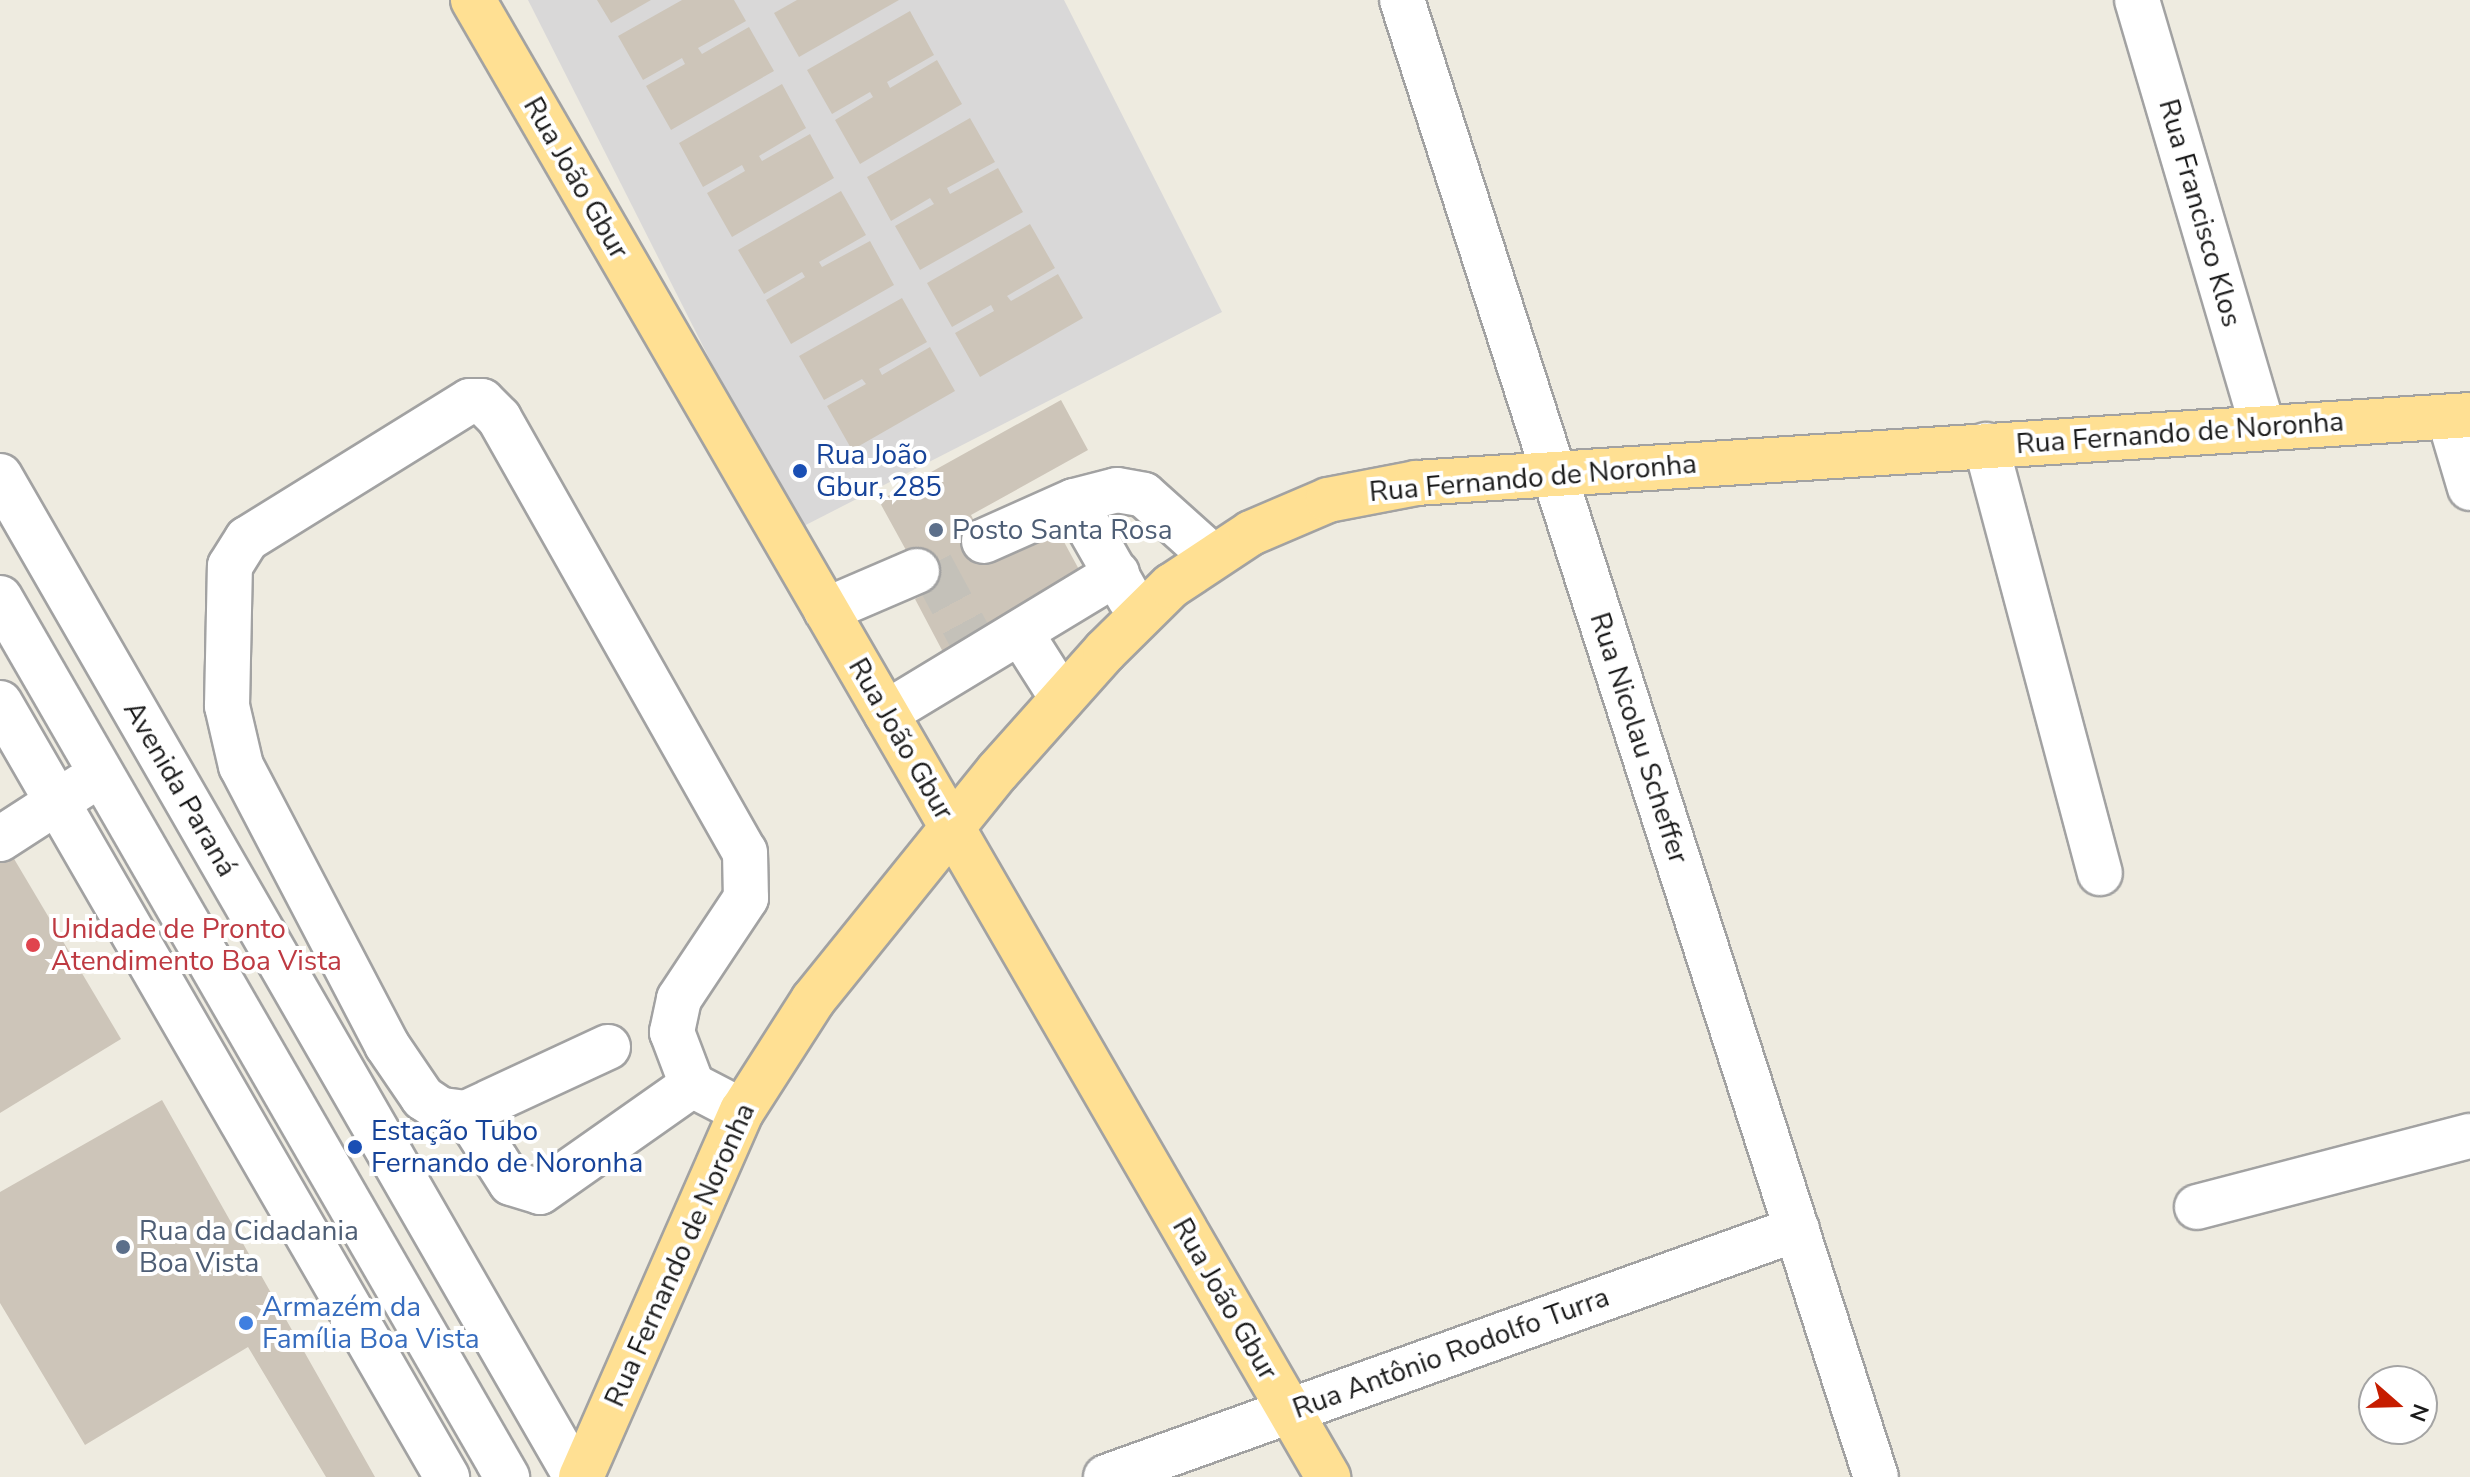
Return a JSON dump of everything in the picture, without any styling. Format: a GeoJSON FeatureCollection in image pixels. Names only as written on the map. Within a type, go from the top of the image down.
{"type":"FeatureCollection","features":[{"type":"Feature","properties":{"kind":"main road","name":"Rua João Gbur"},"geometry":{"type":"LineString","coordinates":[[473,0],[1328,1477]]}},
{"type":"Feature","properties":{"kind":"main road","name":"Rua Fernando de Noronha"},"geometry":{"type":"LineString","coordinates":[[578,1477],[742,1111],[813,1000],[951,827],[1062,698],[1139,616],[1212,556],[1288,515],[1372,489],[1554,473],[2460,416]]}},
{"type":"Feature","properties":{"kind":"street","name":"Rua Nicolau Scheffer"},"geometry":{"type":"LineString","coordinates":[[1402,0],[1876,1477]]}},
{"type":"Feature","properties":{"kind":"street","name":"Rua Francisco Klos"},"geometry":{"type":"LineString","coordinates":[[2137,0],[2263,427]]}},
{"type":"Feature","properties":{"kind":"street"},"geometry":{"type":"LineString","coordinates":[[608,1047],[466,1113],[441,1110],[423,1098],[387,1045],[241,766],[227,706],[230,566],[247,539],[470,401],[482,401],[499,418],[745,852],[746,898],[679,999],[672,1032],[692,1085],[742,1111]]}},
{"type":"Feature","properties":{"kind":"street"},"geometry":{"type":"LineString","coordinates":[[2460,416],[2470,488]]}},
{"type":"Feature","properties":{"kind":"street"},"geometry":{"type":"LineString","coordinates":[[1986,445],[2100,873]]}},
{"type":"Feature","properties":{"kind":"street","name":"Avenida Paraná"},"geometry":{"type":"LineString","coordinates":[[0,476],[578,1477]]}},
{"type":"Feature","properties":{"kind":"street"},"geometry":{"type":"LineString","coordinates":[[984,541],[1074,501],[1117,490],[1144,495],[1212,556]]}},
{"type":"Feature","properties":{"kind":"street"},"geometry":{"type":"LineString","coordinates":[[1074,501],[1139,616]]}},
{"type":"Feature","properties":{"kind":"street"},"geometry":{"type":"LineString","coordinates":[[826,610],[917,571]]}},
{"type":"Feature","properties":{"kind":"street"},"geometry":{"type":"LineString","coordinates":[[886,713],[977,647],[1022,635],[1117,573]]}},
{"type":"Feature","properties":{"kind":"street"},"geometry":{"type":"LineString","coordinates":[[0,598],[507,1477]]}},
{"type":"Feature","properties":{"kind":"street"},"geometry":{"type":"LineString","coordinates":[[1022,635],[1062,698]]}},
{"type":"Feature","properties":{"kind":"street"},"geometry":{"type":"LineString","coordinates":[[0,703],[447,1477]]}},
{"type":"Feature","properties":{"kind":"street"},"geometry":{"type":"LineString","coordinates":[[0,839],[101,772]]}},
{"type":"Feature","properties":{"kind":"street"},"geometry":{"type":"LineString","coordinates":[[466,1113],[511,1183],[540,1192],[692,1085]]}},
{"type":"Feature","properties":{"kind":"street"},"geometry":{"type":"LineString","coordinates":[[2197,1207],[2470,1136]]}},
{"type":"Feature","properties":{"kind":"street","name":"Rua Antônio Rodolfo Turra"},"geometry":{"type":"LineString","coordinates":[[1106,1477],[1797,1229]]}},
{"type":"Feature","properties":{"kind":"shaded area"},"geometry":{"type":"Polygon","coordinates":[[[528,0],[1064,0],[1222,312],[796,530],[528,0]]]}},
{"type":"Feature","properties":{"kind":"building"},"geometry":{"type":"Polygon","coordinates":[[[597,0],[651,0],[611,23],[597,0]]]}},
{"type":"Feature","properties":{"kind":"building"},"geometry":{"type":"Polygon","coordinates":[[[682,0],[734,0],[746,21],[698,48],[702,54],[749,27],[774,71],[671,130],[646,86],[685,64],[682,58],[643,80],[618,36],[682,0]]]}},
{"type":"Feature","properties":{"kind":"building"},"geometry":{"type":"Polygon","coordinates":[[[797,0],[899,0],[799,57],[774,13],[797,0]]]}},
{"type":"Feature","properties":{"kind":"building"},"geometry":{"type":"Polygon","coordinates":[[[910,11],[934,55],[887,82],[890,88],[937,60],[962,104],[860,164],[835,120],[873,97],[870,92],[832,114],[807,70],[910,11]]]}},
{"type":"Feature","properties":{"kind":"building"},"geometry":{"type":"Polygon","coordinates":[[[782,84],[806,128],[759,156],[762,161],[810,134],[834,178],[732,237],[707,193],[745,171],[742,165],[703,187],[679,143],[782,84]]]}},
{"type":"Feature","properties":{"kind":"building"},"geometry":{"type":"Polygon","coordinates":[[[970,118],[995,162],[947,188],[950,194],[998,168],[1023,212],[920,270],[895,226],[934,204],[930,198],[891,221],[867,177],[970,118]]]}},
{"type":"Feature","properties":{"kind":"building"},"geometry":{"type":"Polygon","coordinates":[[[841,191],[866,235],[819,262],[822,267],[870,241],[894,285],[791,344],[766,300],[805,277],[802,272],[764,294],[738,250],[841,191]]]}},
{"type":"Feature","properties":{"kind":"building"},"geometry":{"type":"Polygon","coordinates":[[[1030,224],[1055,268],[1007,296],[1011,301],[1058,274],[1083,318],[980,377],[955,333],[994,311],[991,305],[952,327],[927,283],[1030,224]]]}},
{"type":"Feature","properties":{"kind":"building"},"geometry":{"type":"Polygon","coordinates":[[[902,298],[927,342],[879,369],[882,375],[930,347],[955,391],[852,450],[827,406],[866,384],[862,379],[824,400],[799,356],[902,298]]]}},
{"type":"Feature","properties":{"kind":"building","name":"Posto Santa Rosa"},"geometry":{"type":"Polygon","coordinates":[[[1061,400],[1088,450],[971,515],[990,552],[1051,518],[1082,575],[943,652],[915,599],[929,592],[879,501],[1061,400]]]}},
{"type":"Feature","properties":{"kind":"building","name":"Unidade de Pronto Atendimento Boa Vista"},"geometry":{"type":"Polygon","coordinates":[[[7,847],[121,1039],[0,1113],[0,851],[7,847]]]}},
{"type":"Feature","properties":{"kind":"building","name":"Rua da Cidadania Boa Vista"},"geometry":{"type":"Polygon","coordinates":[[[162,1100],[375,1477],[326,1477],[248,1347],[85,1445],[0,1303],[0,1192],[162,1100]]]}},
{"type":"Feature","properties":{"kind":"tunnel"},"geometry":{"type":"LineString","coordinates":[[931,565],[970,637]]}},
{"type":"Feature","properties":{"kind":"place","name":"Rua João Gbur, 285"},"geometry":{"type":"Point","coordinates":[800,471]}},
{"type":"Feature","properties":{"kind":"place","name":"Posto Santa Rosa"},"geometry":{"type":"Point","coordinates":[936,530]}},
{"type":"Feature","properties":{"kind":"place","name":"Unidade de Pronto Atendimento Boa Vista"},"geometry":{"type":"Point","coordinates":[33,945]}},
{"type":"Feature","properties":{"kind":"place","name":"Estação Tubo Fernando de Noronha"},"geometry":{"type":"Point","coordinates":[355,1147]}},
{"type":"Feature","properties":{"kind":"place","name":"Rua da Cidadania Boa Vista"},"geometry":{"type":"Point","coordinates":[123,1247]}},
{"type":"Feature","properties":{"kind":"place","name":"Armazém da Família Boa Vista"},"geometry":{"type":"Point","coordinates":[246,1323]}}]}
